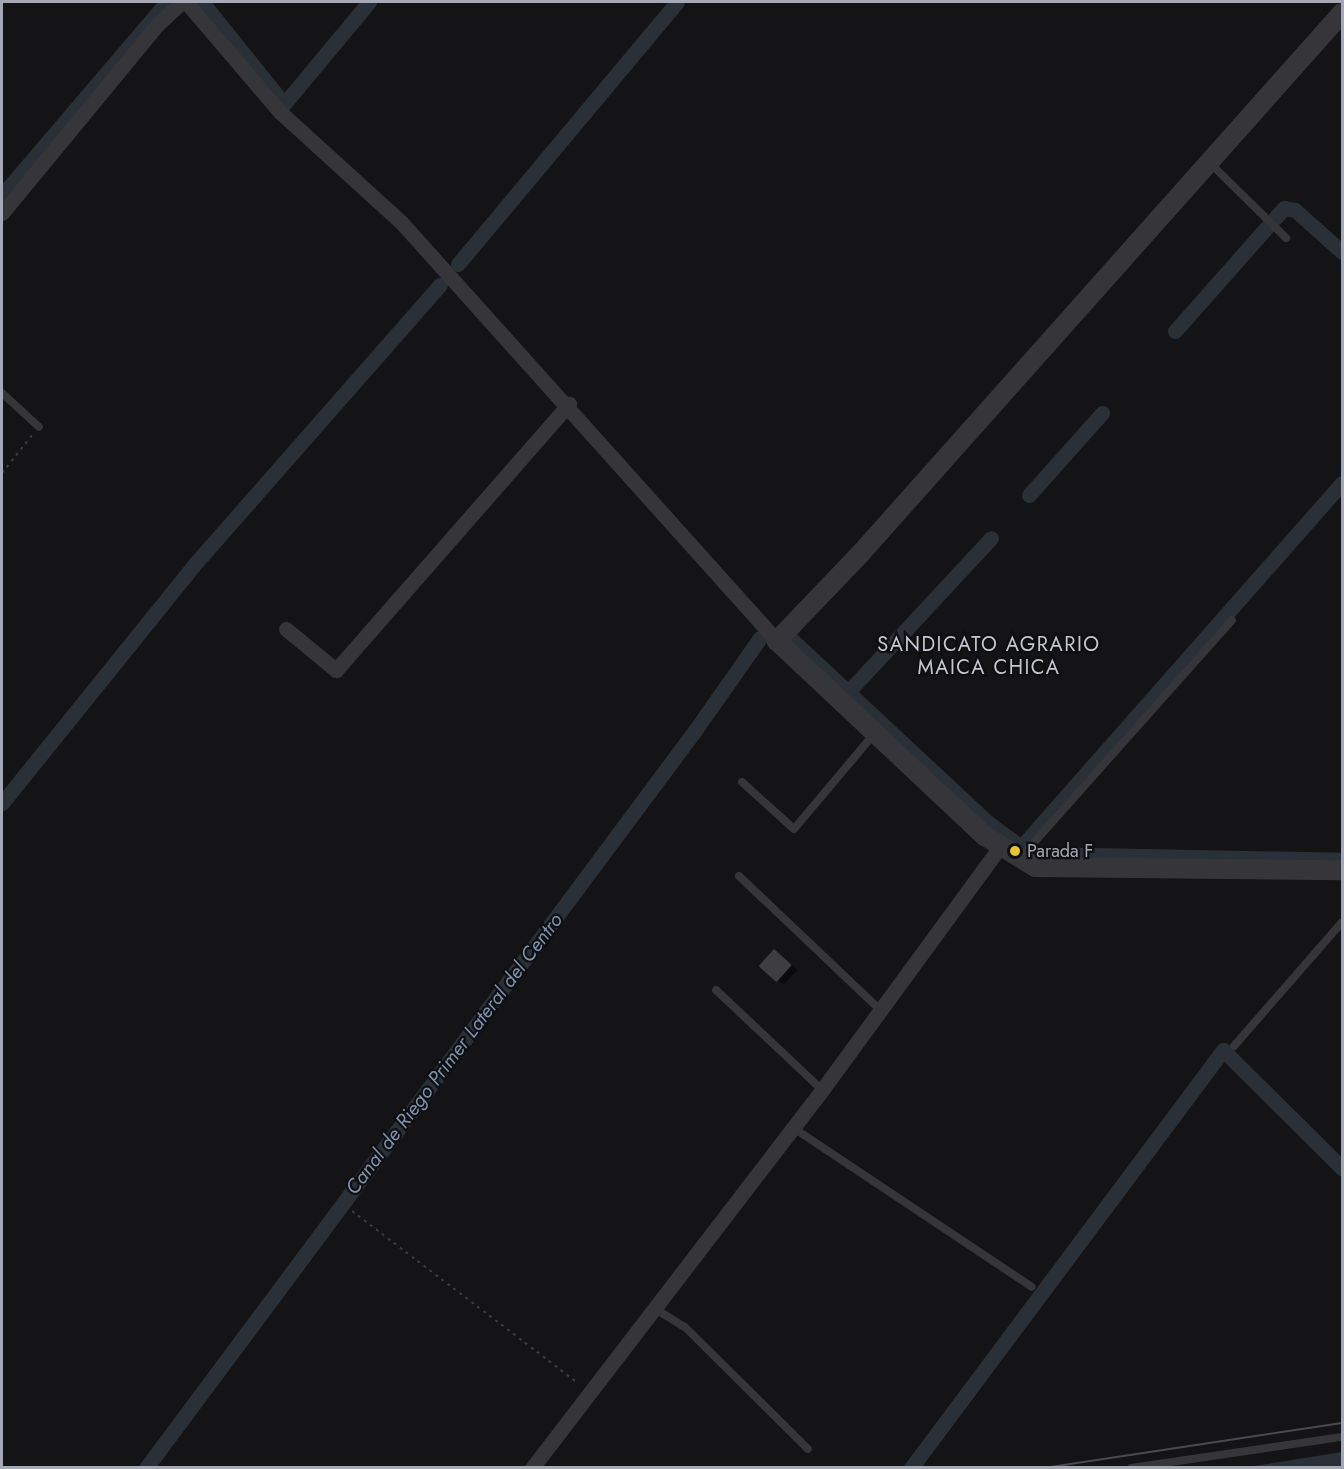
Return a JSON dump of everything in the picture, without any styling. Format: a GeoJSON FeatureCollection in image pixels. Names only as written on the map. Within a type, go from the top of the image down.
{"type":"FeatureCollection","features":[{"type":"Feature","properties":{"kind":"street"},"geometry":{"type":"LineString","coordinates":[[2,213],[157,25],[184,2],[280,112],[401,222],[569,404],[777,641],[999,848],[1035,867],[1342,870]]}},
{"type":"Feature","properties":{"kind":"street"},"geometry":{"type":"LineString","coordinates":[[777,641],[861,553],[1342,13]]}},
{"type":"Feature","properties":{"kind":"street"},"geometry":{"type":"LineString","coordinates":[[286,628],[336,670],[569,404]]}},
{"type":"Feature","properties":{"kind":"street"},"geometry":{"type":"LineString","coordinates":[[532,1467],[822,1090],[878,1008],[999,848]]}},
{"type":"Feature","properties":{"kind":"lane"},"geometry":{"type":"LineString","coordinates":[[1210,163],[1286,238]]}},
{"type":"Feature","properties":{"kind":"lane"},"geometry":{"type":"LineString","coordinates":[[2,393],[39,427]]}},
{"type":"Feature","properties":{"kind":"lane"},"geometry":{"type":"LineString","coordinates":[[1018,860],[1232,621]]}},
{"type":"Feature","properties":{"kind":"lane"},"geometry":{"type":"LineString","coordinates":[[742,782],[794,829],[875,733]]}},
{"type":"Feature","properties":{"kind":"lane"},"geometry":{"type":"LineString","coordinates":[[739,876],[878,1008]]}},
{"type":"Feature","properties":{"kind":"lane"},"geometry":{"type":"LineString","coordinates":[[1234,1046],[1342,922]]}},
{"type":"Feature","properties":{"kind":"lane"},"geometry":{"type":"LineString","coordinates":[[716,990],[822,1090]]}},
{"type":"Feature","properties":{"kind":"lane"},"geometry":{"type":"LineString","coordinates":[[792,1127],[1032,1287]]}},
{"type":"Feature","properties":{"kind":"lane"},"geometry":{"type":"LineString","coordinates":[[654,1308],[685,1328],[808,1449]]}},
{"type":"Feature","properties":{"kind":"lane"},"geometry":{"type":"LineString","coordinates":[[1131,1467],[1342,1437]]}},
{"type":"Feature","properties":{"kind":"path"},"geometry":{"type":"LineString","coordinates":[[2,473],[39,427]]}},
{"type":"Feature","properties":{"kind":"path"},"geometry":{"type":"LineString","coordinates":[[352,1211],[590,1392]]}},
{"type":"Feature","properties":{"kind":"shaded area"},"geometry":{"type":"Polygon","coordinates":[[[1342,1452],[1342,1467],[1246,1467],[1267,1464],[1342,1452]]]}},
{"type":"Feature","properties":{"kind":"building"},"geometry":{"type":"Polygon","coordinates":[[[774,949],[792,965],[776,982],[759,966],[774,949]]]}},
{"type":"Feature","properties":{"kind":"waterway"},"geometry":{"type":"LineString","coordinates":[[2,195],[167,2]]}},
{"type":"Feature","properties":{"kind":"waterway"},"geometry":{"type":"LineString","coordinates":[[202,2],[284,104],[369,2]]}},
{"type":"Feature","properties":{"kind":"waterway"},"geometry":{"type":"LineString","coordinates":[[458,264],[677,2]]}},
{"type":"Feature","properties":{"kind":"waterway"},"geometry":{"type":"LineString","coordinates":[[1175,331],[1284,208],[1295,210],[1342,252]]}},
{"type":"Feature","properties":{"kind":"waterway"},"geometry":{"type":"LineString","coordinates":[[2,803],[193,566],[440,285]]}},
{"type":"Feature","properties":{"kind":"waterway"},"geometry":{"type":"LineString","coordinates":[[1029,495],[1102,413]]}},
{"type":"Feature","properties":{"kind":"waterway"},"geometry":{"type":"LineString","coordinates":[[791,639],[987,822],[1021,847],[1342,483]]}},
{"type":"Feature","properties":{"kind":"waterway"},"geometry":{"type":"LineString","coordinates":[[848,692],[991,538]]}},
{"type":"Feature","properties":{"kind":"waterway","name":"Canal de Riego Primer Lateral del Centro"},"geometry":{"type":"LineString","coordinates":[[146,1468],[696,729],[760,638]]}},
{"type":"Feature","properties":{"kind":"waterway","name":"Canal de Riego Primer Lateral del Centro"},"geometry":{"type":"LineString","coordinates":[[1043,854],[1342,860]]}},
{"type":"Feature","properties":{"kind":"waterway"},"geometry":{"type":"LineString","coordinates":[[911,1468],[1223,1050],[1342,1168]]}},
{"type":"Feature","properties":{"kind":"tram line"},"geometry":{"type":"LineString","coordinates":[[1044,1468],[1342,1423]]}},
{"type":"Feature","properties":{"kind":"place","name":"Parada F"},"geometry":{"type":"Point","coordinates":[1015,851]}},
{"type":"Feature","properties":{"kind":"district","name":"SANDICATO AGRARIO MAICA CHICA"},"geometry":{"type":"Point","coordinates":[989,656]}}]}
